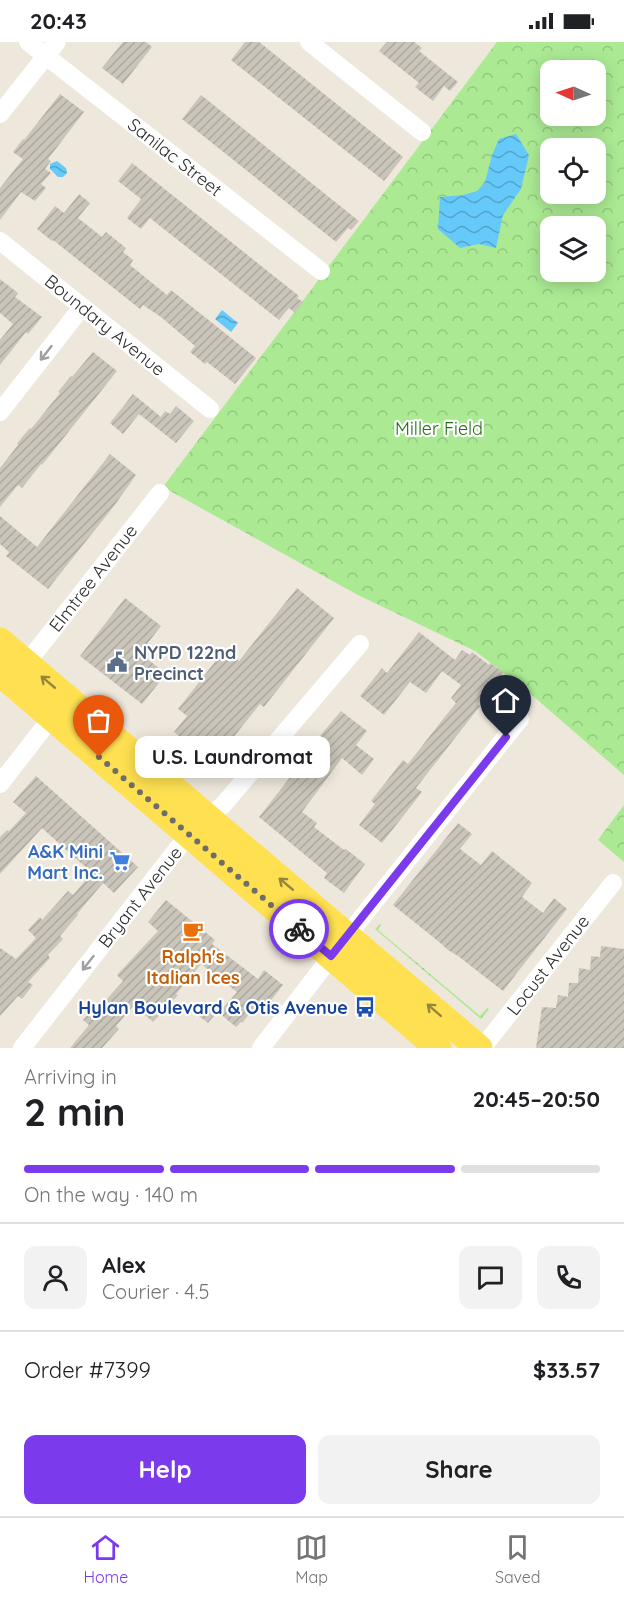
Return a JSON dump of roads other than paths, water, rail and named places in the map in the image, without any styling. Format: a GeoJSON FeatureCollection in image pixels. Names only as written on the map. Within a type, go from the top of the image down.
{"type":"FeatureCollection","features":[{"type":"Feature","properties":{"kind":"main road"},"geometry":{"type":"LineString","coordinates":[[0,641],[26,664],[118,757],[339,946],[480,1048]]}},
{"type":"Feature","properties":{"kind":"main road"},"geometry":{"type":"LineString","coordinates":[[0,673],[52,717],[118,757]]}},
{"type":"Feature","properties":{"kind":"main road"},"geometry":{"type":"LineString","coordinates":[[339,946],[438,1048]]}},
{"type":"Feature","properties":{"kind":"street","name":"Sanilac Street"},"geometry":{"type":"LineString","coordinates":[[28,42],[51,49],[321,271]]}},
{"type":"Feature","properties":{"kind":"street"},"geometry":{"type":"LineString","coordinates":[[309,42],[422,132]]}},
{"type":"Feature","properties":{"kind":"street"},"geometry":{"type":"LineString","coordinates":[[0,114],[51,49]]}},
{"type":"Feature","properties":{"kind":"street","name":"Boundary Avenue"},"geometry":{"type":"LineString","coordinates":[[0,241],[210,409]]}},
{"type":"Feature","properties":{"kind":"street"},"geometry":{"type":"LineString","coordinates":[[0,412],[82,307]]}},
{"type":"Feature","properties":{"kind":"street","name":"Elmtree Avenue"},"geometry":{"type":"LineString","coordinates":[[26,664],[160,493]]}},
{"type":"Feature","properties":{"kind":"street","name":"Bryant Avenue"},"geometry":{"type":"LineString","coordinates":[[22,1048],[199,826],[223,805],[360,644]]}},
{"type":"Feature","properties":{"kind":"street"},"geometry":{"type":"LineString","coordinates":[[0,784],[52,717]]}},
{"type":"Feature","properties":{"kind":"street"},"geometry":{"type":"LineString","coordinates":[[261,1048],[339,946],[520,719]]}},
{"type":"Feature","properties":{"kind":"street","name":"Locust Avenue"},"geometry":{"type":"LineString","coordinates":[[480,1048],[613,883]]}},
{"type":"Feature","properties":{"kind":"water"},"geometry":{"type":"Polygon","coordinates":[[[516,134],[529,155],[521,189],[503,215],[496,248],[479,244],[460,248],[438,229],[440,197],[477,191],[485,182],[499,139],[516,134]]]}},
{"type":"Feature","properties":{"kind":"water"},"geometry":{"type":"Polygon","coordinates":[[[57,161],[66,168],[67,173],[63,177],[58,177],[50,169],[50,164],[57,161]]]}},
{"type":"Feature","properties":{"kind":"water"},"geometry":{"type":"Polygon","coordinates":[[[222,310],[238,323],[231,332],[215,319],[222,310]]]}},
{"type":"Feature","properties":{"kind":"place","name":"NYPD 122nd Precinct"},"geometry":{"type":"Point","coordinates":[117,662]}},
{"type":"Feature","properties":{"kind":"place","name":"U.S. Laundromat"},"geometry":{"type":"Point","coordinates":[99,757]}},
{"type":"Feature","properties":{"kind":"place","name":"A&K Mini Mart Inc."},"geometry":{"type":"Point","coordinates":[120,861]}},
{"type":"Feature","properties":{"kind":"place","name":"Ralph's Italian Ices"},"geometry":{"type":"Point","coordinates":[193,931]}},
{"type":"Feature","properties":{"kind":"place","name":"Hylan Boulevard & Otis Avenue"},"geometry":{"type":"Point","coordinates":[365,1007]}},
{"type":"Feature","properties":{"kind":"park label","name":"Miller Field"},"geometry":{"type":"Point","coordinates":[439,428]}}]}
